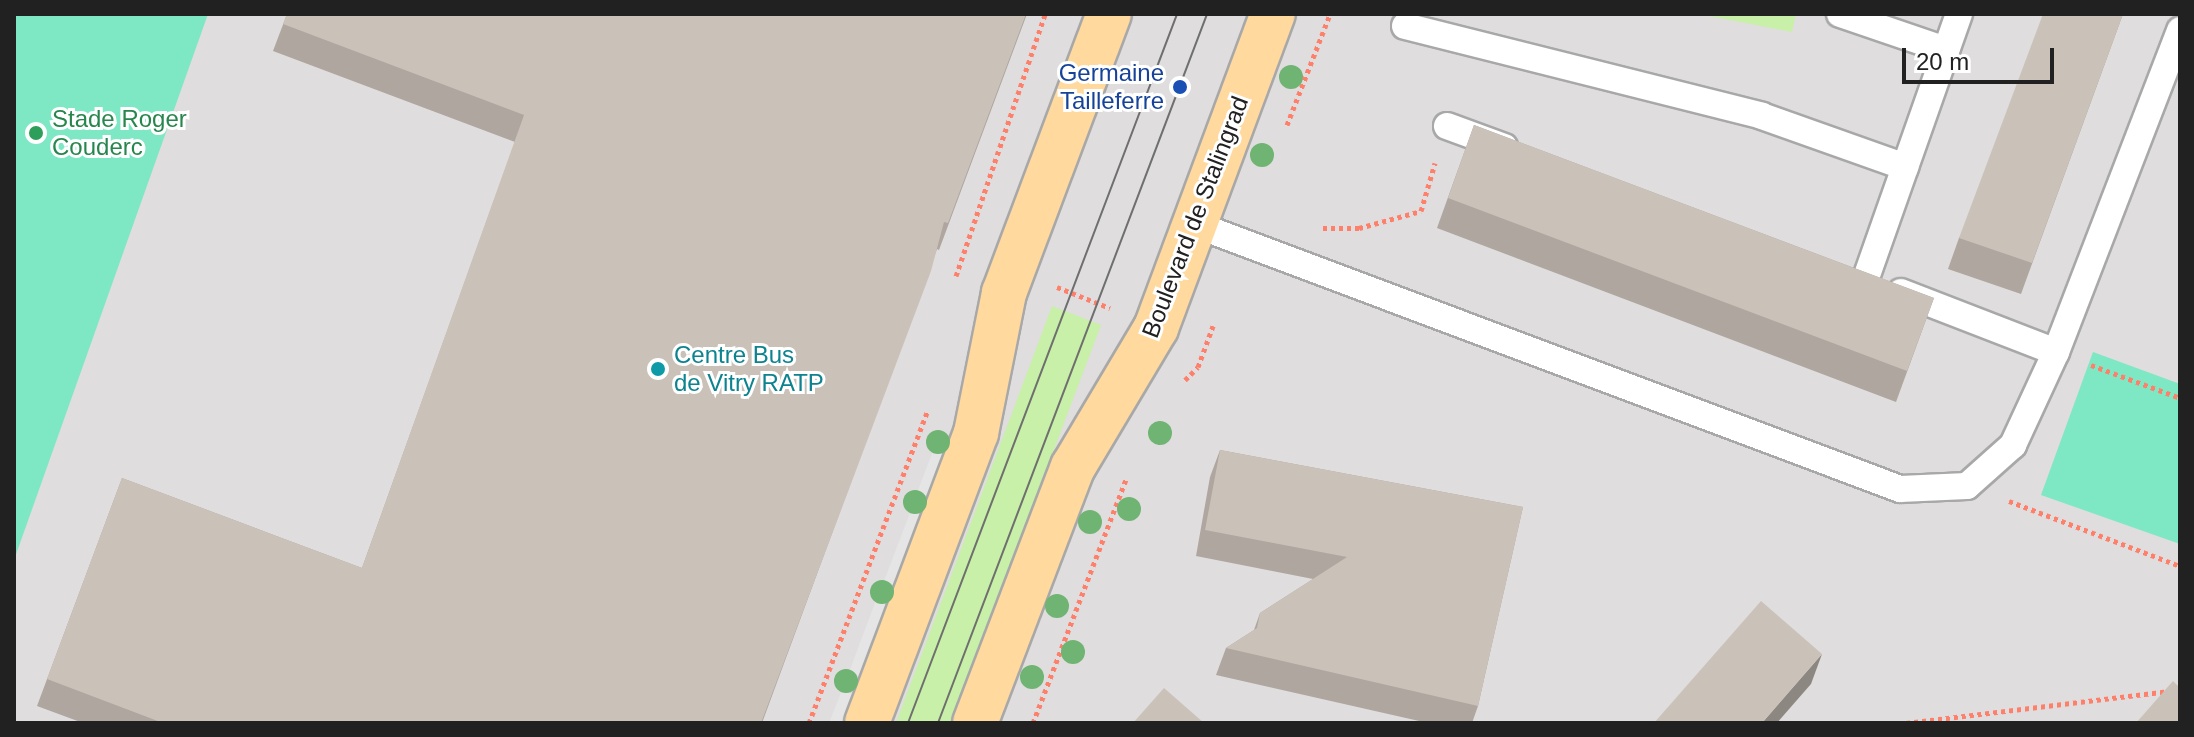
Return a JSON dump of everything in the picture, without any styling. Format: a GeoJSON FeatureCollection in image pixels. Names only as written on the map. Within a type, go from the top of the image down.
{"type":"FeatureCollection","features":[{"type":"Feature","properties":{"kind":"main road"},"geometry":{"type":"LineString","coordinates":[[867,723],[976,433],[1004,293],[1109,14]]}},
{"type":"Feature","properties":{"kind":"main road","name":"Boulevard de Stalingrad"},"geometry":{"type":"LineString","coordinates":[[975,723],[1073,467],[1156,328],[1273,14]]}},
{"type":"Feature","properties":{"kind":"lane"},"geometry":{"type":"LineString","coordinates":[[1840,14],[1946,50]]}},
{"type":"Feature","properties":{"kind":"lane"},"geometry":{"type":"LineString","coordinates":[[1866,278],[1959,14]]}},
{"type":"Feature","properties":{"kind":"lane"},"geometry":{"type":"LineString","coordinates":[[1405,26],[1762,116],[1905,167]]}},
{"type":"Feature","properties":{"kind":"lane"},"geometry":{"type":"LineString","coordinates":[[1194,224],[1900,489],[1967,486],[2013,445],[2056,352],[2180,30]]}},
{"type":"Feature","properties":{"kind":"lane"},"geometry":{"type":"LineString","coordinates":[[1447,126],[1537,159]]}},
{"type":"Feature","properties":{"kind":"lane"},"geometry":{"type":"LineString","coordinates":[[1836,267],[2056,352]]}},
{"type":"Feature","properties":{"kind":"path"},"geometry":{"type":"LineString","coordinates":[[956,280],[956,264],[1045,14]]}},
{"type":"Feature","properties":{"kind":"path"},"geometry":{"type":"LineString","coordinates":[[1318,228],[1359,228],[1421,211],[1447,126]]}},
{"type":"Feature","properties":{"kind":"path"},"geometry":{"type":"LineString","coordinates":[[1048,284],[1118,312]]}},
{"type":"Feature","properties":{"kind":"path"},"geometry":{"type":"LineString","coordinates":[[1178,387],[1198,367],[1206,345]]}},
{"type":"Feature","properties":{"kind":"path"},"geometry":{"type":"LineString","coordinates":[[2056,352],[2180,398]]}},
{"type":"Feature","properties":{"kind":"path"},"geometry":{"type":"LineString","coordinates":[[809,723],[931,401]]}},
{"type":"Feature","properties":{"kind":"path"},"geometry":{"type":"LineString","coordinates":[[1033,723],[1127,475]]}},
{"type":"Feature","properties":{"kind":"path"},"geometry":{"type":"LineString","coordinates":[[1967,486],[2180,566]]}},
{"type":"Feature","properties":{"kind":"path"},"geometry":{"type":"LineString","coordinates":[[1906,723],[2180,690]]}},
{"type":"Feature","properties":{"kind":"shaded area"},"geometry":{"type":"Polygon","coordinates":[[[14,14],[2180,14],[2180,723],[14,723],[14,14]]]}},
{"type":"Feature","properties":{"kind":"shaded area"},"geometry":{"type":"Polygon","coordinates":[[[934,448],[949,454],[932,498],[917,493],[934,448]]]}},
{"type":"Feature","properties":{"kind":"shaded area"},"geometry":{"type":"Polygon","coordinates":[[[911,510],[925,516],[898,586],[884,581],[911,510]]]}},
{"type":"Feature","properties":{"kind":"shaded area"},"geometry":{"type":"Polygon","coordinates":[[[876,600],[891,606],[863,678],[849,672],[876,600]]]}},
{"type":"Feature","properties":{"kind":"shaded area"},"geometry":{"type":"Polygon","coordinates":[[[842,690],[856,695],[846,723],[829,723],[842,690]]]}},
{"type":"Feature","properties":{"kind":"green space"},"geometry":{"type":"Polygon","coordinates":[[[14,14],[208,14],[14,560],[14,14]]]}},
{"type":"Feature","properties":{"kind":"green space"},"geometry":{"type":"Polygon","coordinates":[[[1699,14],[1796,14],[1792,32],[1699,14]]]}},
{"type":"Feature","properties":{"kind":"green space"},"geometry":{"type":"Polygon","coordinates":[[[1052,306],[1101,325],[951,723],[896,723],[1052,306]]]}},
{"type":"Feature","properties":{"kind":"green space"},"geometry":{"type":"Polygon","coordinates":[[[2093,352],[2180,384],[2180,544],[2041,495],[2093,352]]]}},
{"type":"Feature","properties":{"kind":"building","name":"Centre Bus de Vitry RATP"},"geometry":{"type":"Polygon","coordinates":[[[287,14],[1026,14],[948,223],[944,222],[931,271],[761,723],[163,723],[47,679],[122,478],[362,568],[524,115],[283,24],[287,14]]]}},
{"type":"Feature","properties":{"kind":"building"},"geometry":{"type":"Polygon","coordinates":[[[2043,14],[2123,14],[2032,263],[1959,238],[2043,14]]]}},
{"type":"Feature","properties":{"kind":"building"},"geometry":{"type":"Polygon","coordinates":[[[1474,125],[1934,298],[1907,371],[1448,198],[1474,125]]]}},
{"type":"Feature","properties":{"kind":"building"},"geometry":{"type":"Polygon","coordinates":[[[1220,450],[1523,507],[1478,706],[1226,648],[1257,628],[1260,613],[1347,557],[1205,530],[1220,450]]]}},
{"type":"Feature","properties":{"kind":"building"},"geometry":{"type":"Polygon","coordinates":[[[1761,601],[1822,654],[1762,723],[1654,723],[1761,601]]]}},
{"type":"Feature","properties":{"kind":"building"},"geometry":{"type":"Polygon","coordinates":[[[2173,681],[2180,688],[2180,723],[2136,723],[2173,681]]]}},
{"type":"Feature","properties":{"kind":"building"},"geometry":{"type":"Polygon","coordinates":[[[1164,688],[1204,723],[1133,723],[1164,688]]]}},
{"type":"Feature","properties":{"kind":"tram line"},"geometry":{"type":"LineString","coordinates":[[908,723],[1177,14]]}},
{"type":"Feature","properties":{"kind":"tram line"},"geometry":{"type":"LineString","coordinates":[[938,723],[1207,14]]}},
{"type":"Feature","properties":{"kind":"place","name":"Germaine Tailleferre"},"geometry":{"type":"Point","coordinates":[1180,87]}},
{"type":"Feature","properties":{"kind":"place","name":"Stade Roger Couderc"},"geometry":{"type":"Point","coordinates":[36,133]}},
{"type":"Feature","properties":{"kind":"place","name":"Centre Bus de Vitry RATP"},"geometry":{"type":"Point","coordinates":[658,369]}}]}
